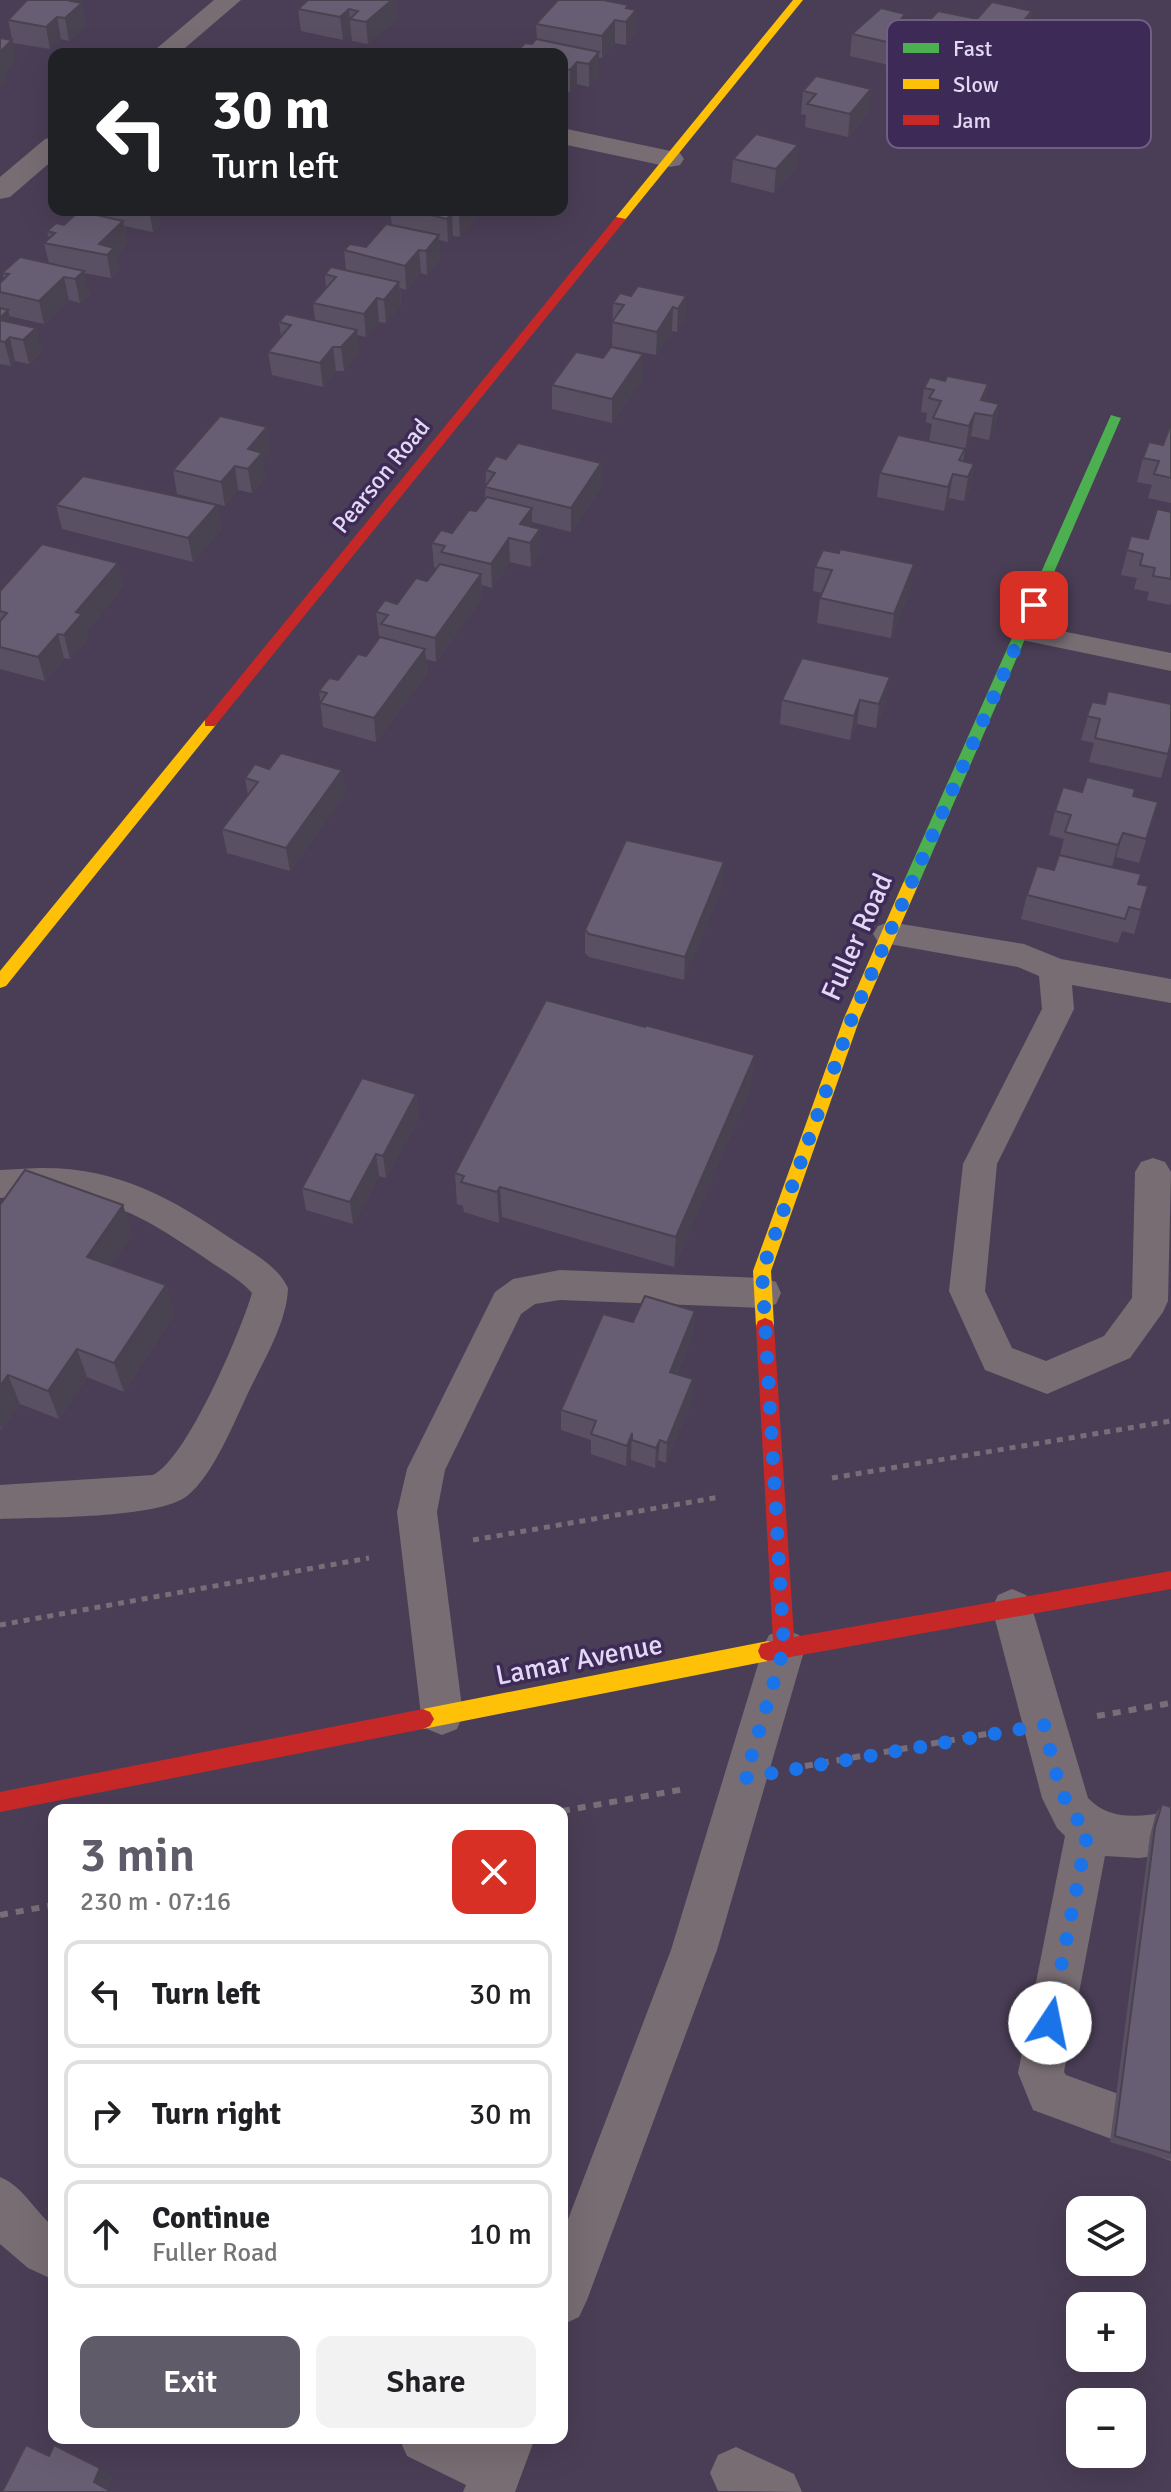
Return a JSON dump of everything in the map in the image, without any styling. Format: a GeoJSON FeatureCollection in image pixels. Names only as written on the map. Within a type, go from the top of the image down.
{"type":"FeatureCollection","features":[{"type":"Feature","properties":{"kind":"main road","name":"Pearson Road"},"geometry":{"type":"LineString","coordinates":[[0,982],[798,0]]}},
{"type":"Feature","properties":{"kind":"main road","name":"Fuller Road"},"geometry":{"type":"LineString","coordinates":[[784,1648],[762,1271],[852,1018],[1115,418]]}},
{"type":"Feature","properties":{"kind":"main road","name":"Lamar Avenue"},"geometry":{"type":"LineString","coordinates":[[0,1802],[784,1648],[1171,1580]]}},
{"type":"Feature","properties":{"kind":"street"},"geometry":{"type":"LineString","coordinates":[[176,48],[229,0]]}},
{"type":"Feature","properties":{"kind":"street"},"geometry":{"type":"LineString","coordinates":[[568,137],[670,159]]}},
{"type":"Feature","properties":{"kind":"street"},"geometry":{"type":"LineString","coordinates":[[0,191],[12,168],[48,148]]}},
{"type":"Feature","properties":{"kind":"lane"},"geometry":{"type":"LineString","coordinates":[[1022,632],[1171,662]]}},
{"type":"Feature","properties":{"kind":"lane"},"geometry":{"type":"LineString","coordinates":[[889,934],[1024,956],[1055,970],[1171,991]]}},
{"type":"Feature","properties":{"kind":"lane"},"geometry":{"type":"LineString","coordinates":[[1055,970],[1058,1009],[980,1164],[967,1291],[998,1359],[1047,1378],[1117,1347],[1150,1301],[1153,1172]]}},
{"type":"Feature","properties":{"kind":"lane"},"geometry":{"type":"LineString","coordinates":[[0,1184],[75,1182],[126,1194],[258,1275],[270,1288],[267,1310],[256,1334],[206,1434],[178,1480],[153,1492],[0,1502]]}},
{"type":"Feature","properties":{"kind":"lane"},"geometry":{"type":"LineString","coordinates":[[442,1715],[417,1512],[419,1491],[426,1469],[503,1311],[516,1296],[536,1287],[560,1285],[763,1293]]}},
{"type":"Feature","properties":{"kind":"lane"},"geometry":{"type":"LineString","coordinates":[[1012,1608],[1064,1798],[1077,1821],[1088,1830],[1112,1836],[1171,1833]]}},
{"type":"Feature","properties":{"kind":"lane"},"geometry":{"type":"LineString","coordinates":[[568,2284],[675,2004],[784,1648]]}},
{"type":"Feature","properties":{"kind":"lane"},"geometry":{"type":"LineString","coordinates":[[1088,1830],[1041,2073],[1050,2093],[1171,2137]]}},
{"type":"Feature","properties":{"kind":"lane"},"geometry":{"type":"LineString","coordinates":[[0,2201],[11,2223],[48,2252]]}},
{"type":"Feature","properties":{"kind":"lane"},"geometry":{"type":"LineString","coordinates":[[440,2444],[498,2468]]}},
{"type":"Feature","properties":{"kind":"path"},"geometry":{"type":"LineString","coordinates":[[0,1625],[775,1487],[1171,1421]]}},
{"type":"Feature","properties":{"kind":"path"},"geometry":{"type":"LineString","coordinates":[[568,1810],[1171,1703]]}},
{"type":"Feature","properties":{"kind":"path"},"geometry":{"type":"LineString","coordinates":[[0,1915],[48,1906]]}},
{"type":"Feature","properties":{"kind":"building"},"geometry":{"type":"Polygon","coordinates":[[[27,0],[73,0],[82,3],[65,18],[57,17],[46,27],[8,20],[27,0]]]}},
{"type":"Feature","properties":{"kind":"building"},"geometry":{"type":"Polygon","coordinates":[[[308,0],[392,0],[366,22],[350,19],[358,11],[349,9],[340,17],[298,9],[308,0]]]}},
{"type":"Feature","properties":{"kind":"building"},"geometry":{"type":"Polygon","coordinates":[[[558,0],[603,0],[628,5],[626,8],[636,10],[626,22],[615,20],[602,36],[536,24],[558,0]]]}},
{"type":"Feature","properties":{"kind":"building"},"geometry":{"type":"Polygon","coordinates":[[[992,2],[1032,11],[1024,20],[930,20],[938,11],[977,19],[992,2]]]}},
{"type":"Feature","properties":{"kind":"building"},"geometry":{"type":"Polygon","coordinates":[[[881,8],[905,14],[901,19],[906,20],[887,20],[887,42],[852,34],[881,8]]]}},
{"type":"Feature","properties":{"kind":"building"},"geometry":{"type":"Polygon","coordinates":[[[0,38],[12,40],[0,52],[0,38]]]}},
{"type":"Feature","properties":{"kind":"building"},"geometry":{"type":"Polygon","coordinates":[[[536,39],[599,52],[589,64],[577,62],[570,70],[568,48],[520,48],[525,43],[532,44],[536,39]]]}},
{"type":"Feature","properties":{"kind":"building"},"geometry":{"type":"Polygon","coordinates":[[[816,76],[871,89],[850,114],[807,104],[816,94],[803,91],[816,76]]]}},
{"type":"Feature","properties":{"kind":"building"},"geometry":{"type":"Polygon","coordinates":[[[756,134],[798,145],[776,169],[733,159],[756,134]]]}},
{"type":"Feature","properties":{"kind":"building"},"geometry":{"type":"Polygon","coordinates":[[[74,216],[101,216],[123,221],[99,244],[114,248],[107,255],[44,243],[55,233],[47,231],[56,223],[64,225],[74,216]]]}},
{"type":"Feature","properties":{"kind":"building"},"geometry":{"type":"Polygon","coordinates":[[[386,224],[439,235],[426,251],[419,250],[405,266],[344,250],[350,244],[366,247],[386,224]]]}},
{"type":"Feature","properties":{"kind":"building"},"geometry":{"type":"Polygon","coordinates":[[[20,257],[84,271],[75,279],[64,277],[39,301],[0,292],[0,283],[9,274],[2,273],[20,257]]]}},
{"type":"Feature","properties":{"kind":"building"},"geometry":{"type":"Polygon","coordinates":[[[331,267],[399,282],[384,300],[377,298],[364,314],[313,303],[336,277],[325,274],[331,267]]]}},
{"type":"Feature","properties":{"kind":"building"},"geometry":{"type":"Polygon","coordinates":[[[638,286],[686,296],[678,309],[673,307],[657,332],[612,322],[624,305],[613,303],[620,293],[631,296],[638,286]]]}},
{"type":"Feature","properties":{"kind":"building"},"geometry":{"type":"Polygon","coordinates":[[[286,314],[357,330],[341,347],[333,347],[320,363],[268,352],[291,325],[279,322],[286,314]]]}},
{"type":"Feature","properties":{"kind":"building"},"geometry":{"type":"Polygon","coordinates":[[[0,320],[36,328],[23,340],[10,337],[5,342],[0,341],[0,320]]]}},
{"type":"Feature","properties":{"kind":"building"},"geometry":{"type":"Polygon","coordinates":[[[611,347],[643,354],[612,399],[552,385],[576,352],[603,358],[611,347]]]}},
{"type":"Feature","properties":{"kind":"building"},"geometry":{"type":"Polygon","coordinates":[[[947,376],[988,384],[981,400],[999,404],[993,416],[975,413],[969,426],[933,418],[941,401],[929,398],[934,390],[924,388],[930,377],[945,381],[947,376]]]}},
{"type":"Feature","properties":{"kind":"building"},"geometry":{"type":"Polygon","coordinates":[[[220,416],[267,427],[248,449],[262,453],[248,469],[235,466],[221,482],[173,470],[220,416]]]}},
{"type":"Feature","properties":{"kind":"building"},"geometry":{"type":"Polygon","coordinates":[[[1171,424],[1171,478],[1154,474],[1159,461],[1143,458],[1149,442],[1163,445],[1171,424]]]}},
{"type":"Feature","properties":{"kind":"building"},"geometry":{"type":"Polygon","coordinates":[[[898,435],[965,449],[959,460],[974,464],[968,477],[953,474],[948,487],[880,473],[898,435]]]}},
{"type":"Feature","properties":{"kind":"building"},"geometry":{"type":"Polygon","coordinates":[[[518,443],[601,463],[571,508],[485,487],[495,473],[486,470],[496,456],[506,459],[518,443]]]}},
{"type":"Feature","properties":{"kind":"building"},"geometry":{"type":"Polygon","coordinates":[[[83,476],[217,505],[188,538],[56,505],[83,476]]]}},
{"type":"Feature","properties":{"kind":"building"},"geometry":{"type":"Polygon","coordinates":[[[487,497],[532,508],[520,524],[540,529],[530,543],[509,538],[491,564],[441,552],[445,546],[432,543],[441,530],[452,533],[469,510],[476,511],[487,497]]]}},
{"type":"Feature","properties":{"kind":"building"},"geometry":{"type":"Polygon","coordinates":[[[1157,509],[1171,512],[1171,579],[1153,576],[1155,568],[1140,565],[1143,554],[1127,550],[1131,536],[1148,539],[1157,509]]]}},
{"type":"Feature","properties":{"kind":"building"},"geometry":{"type":"Polygon","coordinates":[[[42,544],[118,563],[76,612],[82,614],[64,635],[58,634],[38,657],[0,647],[0,621],[7,613],[0,611],[0,591],[42,544]]]}},
{"type":"Feature","properties":{"kind":"building"},"geometry":{"type":"Polygon","coordinates":[[[840,549],[914,564],[894,614],[820,598],[832,570],[815,567],[823,550],[839,553],[840,549]]]}},
{"type":"Feature","properties":{"kind":"building"},"geometry":{"type":"Polygon","coordinates":[[[440,564],[481,574],[435,638],[381,624],[388,615],[376,612],[385,600],[397,604],[416,578],[427,581],[440,564]]]}},
{"type":"Feature","properties":{"kind":"building"},"geometry":{"type":"Polygon","coordinates":[[[380,637],[425,649],[374,718],[320,703],[327,693],[319,691],[329,678],[338,680],[358,654],[366,656],[380,637]]]}},
{"type":"Feature","properties":{"kind":"building"},"geometry":{"type":"Polygon","coordinates":[[[802,658],[890,677],[879,704],[860,700],[854,716],[782,700],[802,658]]]}},
{"type":"Feature","properties":{"kind":"building"},"geometry":{"type":"Polygon","coordinates":[[[1108,691],[1171,704],[1168,754],[1095,738],[1100,719],[1087,716],[1092,702],[1105,704],[1108,691]]]}},
{"type":"Feature","properties":{"kind":"building"},"geometry":{"type":"Polygon","coordinates":[[[281,753],[342,770],[286,848],[222,829],[258,782],[245,778],[255,764],[269,769],[281,753]]]}},
{"type":"Feature","properties":{"kind":"building"},"geometry":{"type":"Polygon","coordinates":[[[1087,777],[1135,789],[1133,796],[1158,802],[1146,839],[1123,833],[1118,845],[1065,832],[1071,815],[1055,811],[1063,787],[1082,792],[1087,777]]]}},
{"type":"Feature","properties":{"kind":"building"},"geometry":{"type":"Polygon","coordinates":[[[626,840],[724,862],[685,957],[589,934],[585,930],[626,840]]]}},
{"type":"Feature","properties":{"kind":"building"},"geometry":{"type":"Polygon","coordinates":[[[1059,855],[1141,874],[1138,884],[1148,886],[1141,910],[1129,907],[1125,919],[1027,895],[1037,866],[1054,870],[1059,855]]]}},
{"type":"Feature","properties":{"kind":"building"},"geometry":{"type":"Polygon","coordinates":[[[546,1000],[755,1055],[676,1237],[500,1187],[497,1192],[461,1182],[464,1176],[455,1173],[546,1000]]]}},
{"type":"Feature","properties":{"kind":"building"},"geometry":{"type":"Polygon","coordinates":[[[362,1078],[416,1094],[383,1156],[376,1154],[350,1202],[302,1188],[362,1078]]]}},
{"type":"Feature","properties":{"kind":"building"},"geometry":{"type":"Polygon","coordinates":[[[25,1170],[123,1205],[87,1257],[166,1285],[114,1363],[77,1349],[48,1391],[8,1375],[0,1386],[0,1205],[25,1170]]]}},
{"type":"Feature","properties":{"kind":"building"},"geometry":{"type":"Polygon","coordinates":[[[645,1296],[695,1311],[670,1372],[693,1379],[667,1443],[660,1440],[656,1448],[632,1440],[632,1433],[627,1446],[591,1434],[596,1421],[561,1410],[603,1314],[633,1322],[645,1296]]]}},
{"type":"Feature","properties":{"kind":"building"},"geometry":{"type":"Polygon","coordinates":[[[1162,1804],[1171,1807],[1171,2153],[1115,2136],[1155,1827],[1162,1804]]]}},
{"type":"Feature","properties":{"kind":"building"},"geometry":{"type":"Polygon","coordinates":[[[26,2445],[49,2456],[54,2445],[100,2468],[94,2482],[112,2492],[2,2492],[26,2445]]]}},
{"type":"Feature","properties":{"kind":"traffic: fast"},"geometry":{"type":"LineString","coordinates":[[911,883],[1115,418]]}},
{"type":"Feature","properties":{"kind":"traffic: slow"},"geometry":{"type":"LineString","coordinates":[[620,219],[798,0]]}},
{"type":"Feature","properties":{"kind":"traffic: slow"},"geometry":{"type":"LineString","coordinates":[[0,982],[210,723]]}},
{"type":"Feature","properties":{"kind":"traffic: slow"},"geometry":{"type":"LineString","coordinates":[[765,1326],[762,1271],[852,1018],[911,883]]}},
{"type":"Feature","properties":{"kind":"traffic: slow"},"geometry":{"type":"LineString","coordinates":[[423,1719],[768,1651]]}},
{"type":"Feature","properties":{"kind":"traffic: jam"},"geometry":{"type":"LineString","coordinates":[[210,723],[620,219]]}},
{"type":"Feature","properties":{"kind":"traffic: jam"},"geometry":{"type":"LineString","coordinates":[[765,1326],[784,1648]]}},
{"type":"Feature","properties":{"kind":"traffic: jam"},"geometry":{"type":"LineString","coordinates":[[768,1651],[1171,1580]]}},
{"type":"Feature","properties":{"kind":"traffic: jam"},"geometry":{"type":"LineString","coordinates":[[0,1802],[423,1719]]}},
{"type":"Feature","properties":{"kind":"route"},"geometry":{"type":"LineString","coordinates":[[1034,605],[852,1018],[762,1271],[784,1648],[745,1778],[1044,1725],[1064,1798],[1077,1821],[1088,1830],[1050,2023]]}}]}
